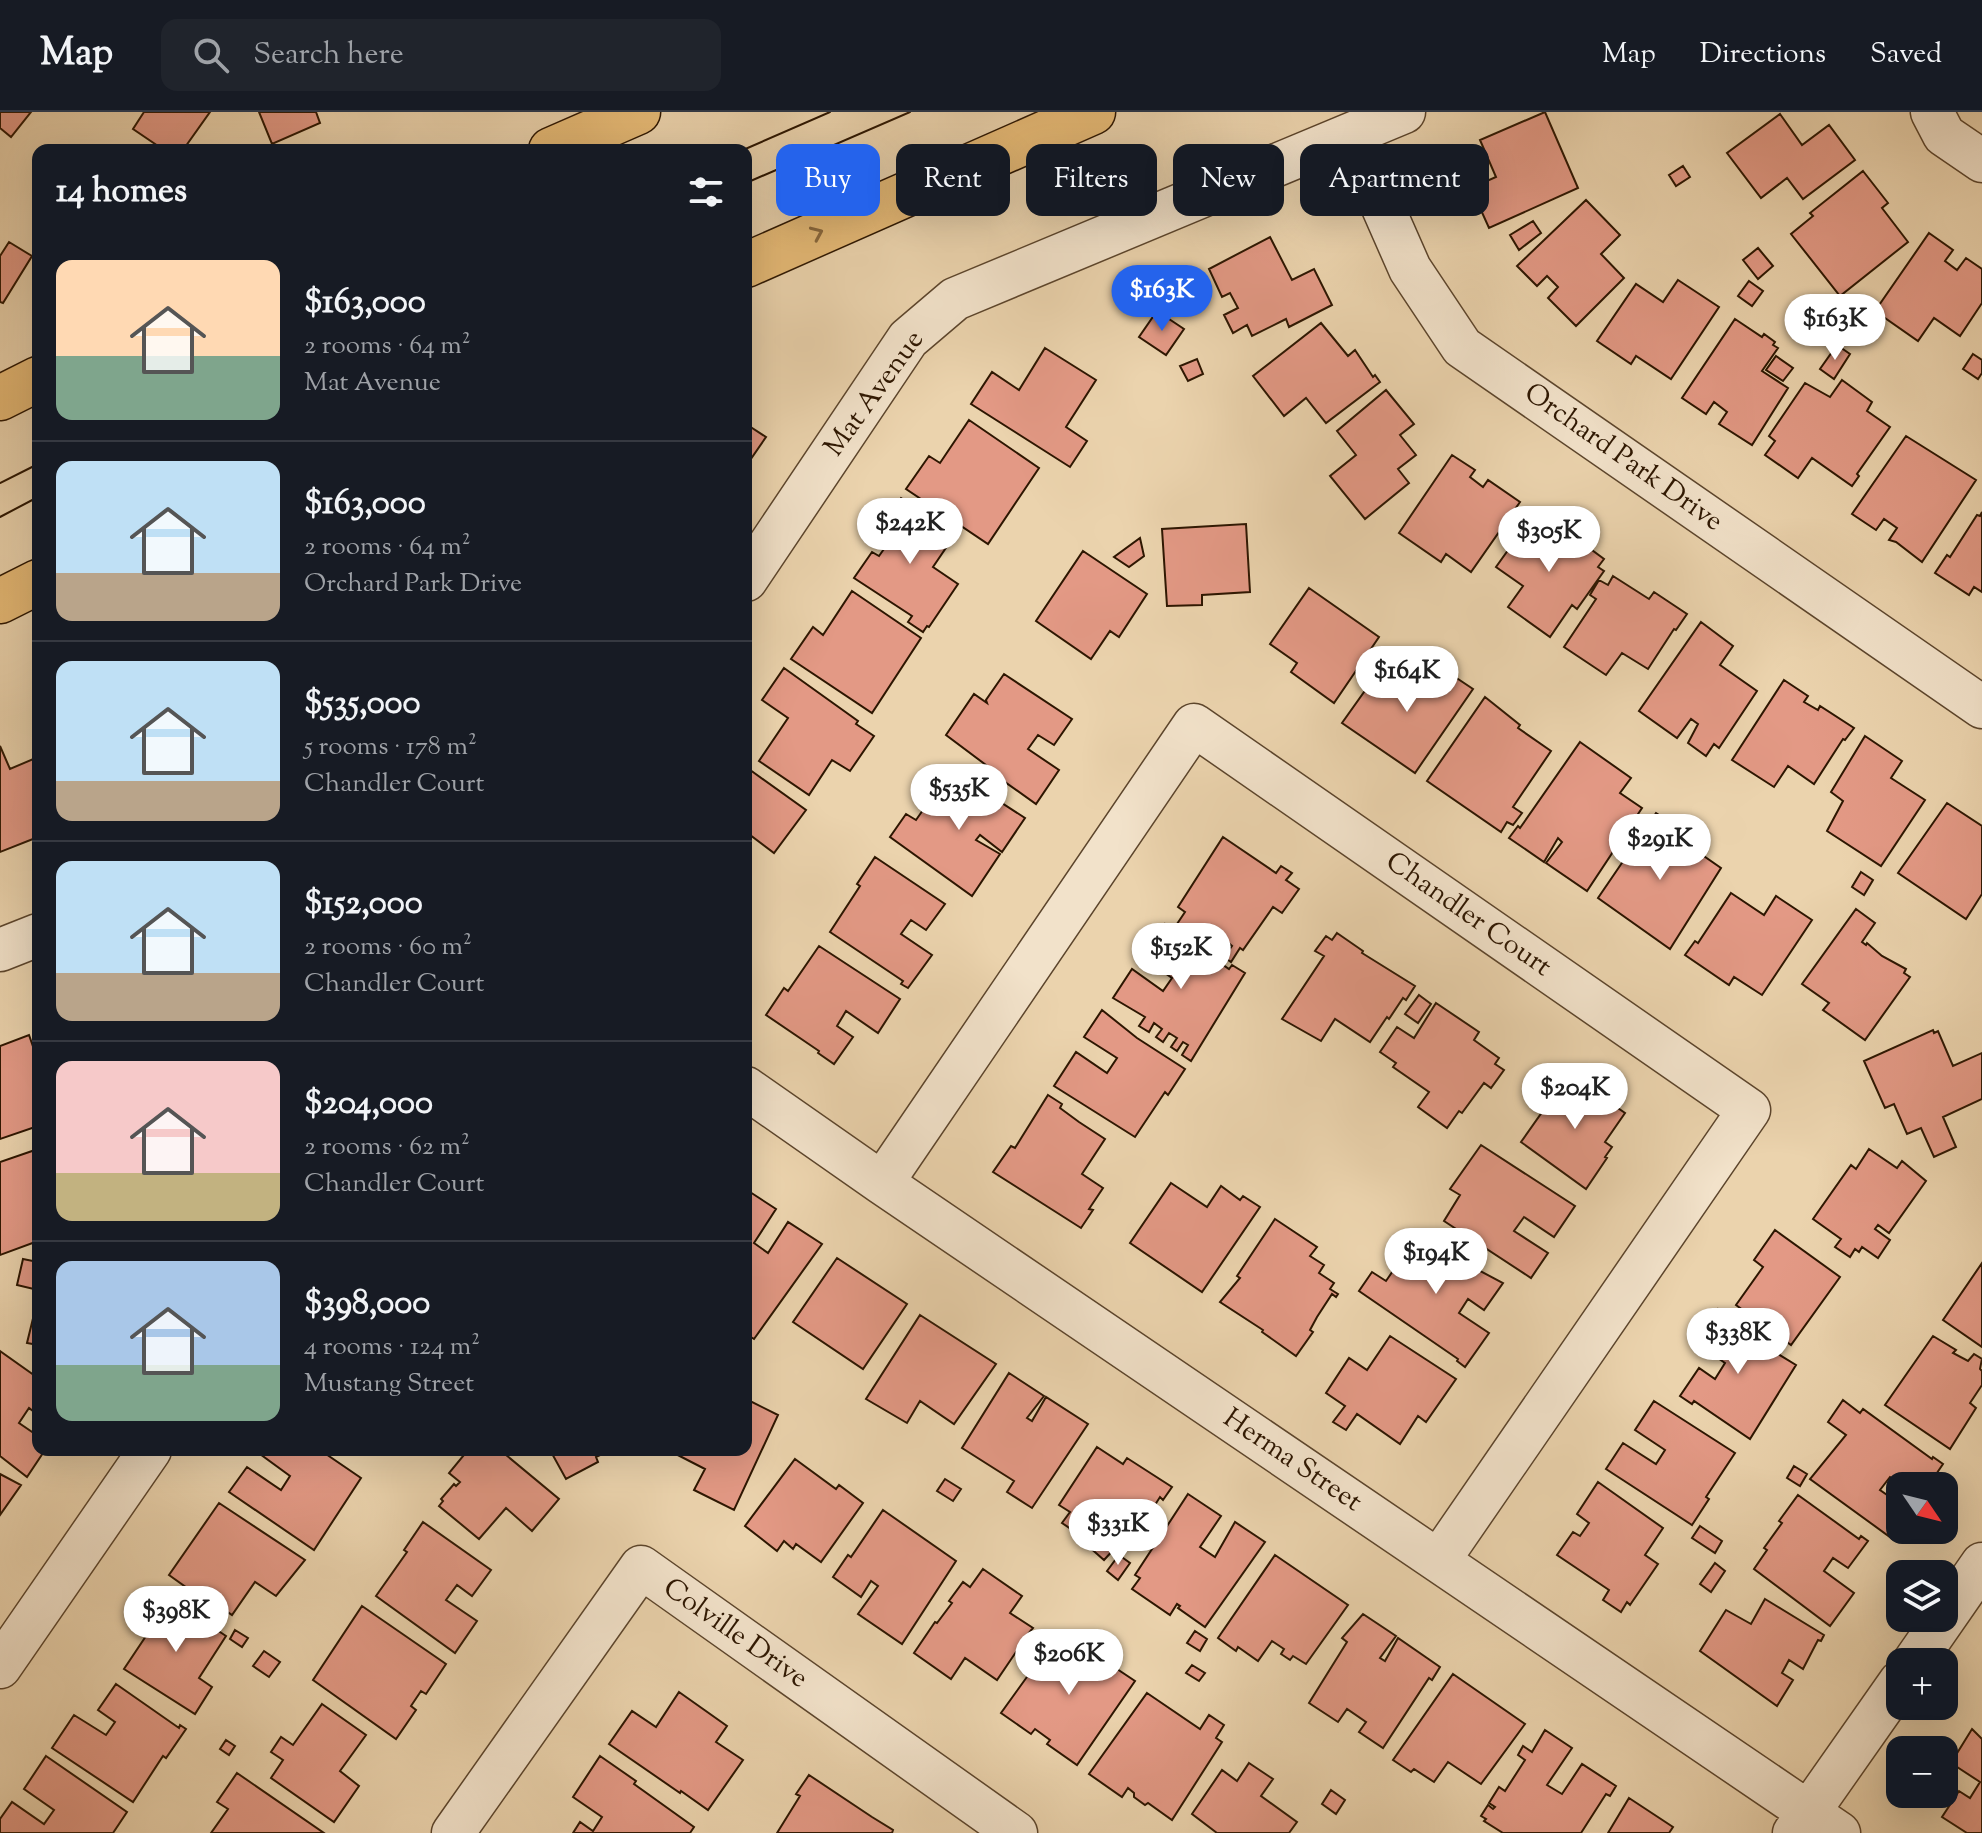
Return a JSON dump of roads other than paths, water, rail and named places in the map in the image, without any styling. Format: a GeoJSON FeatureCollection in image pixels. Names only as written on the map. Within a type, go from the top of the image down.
{"type":"FeatureCollection","features":[{"type":"Feature","properties":{"kind":"highway"},"geometry":{"type":"LineString","coordinates":[[565,144],[638,112]]}},
{"type":"Feature","properties":{"kind":"highway"},"geometry":{"type":"LineString","coordinates":[[752,262],[1093,112]]}},
{"type":"Feature","properties":{"kind":"highway"},"geometry":{"type":"LineString","coordinates":[[0,398],[32,382]]}},
{"type":"Feature","properties":{"kind":"highway"},"geometry":{"type":"LineString","coordinates":[[0,601],[32,585]]}},
{"type":"Feature","properties":{"kind":"street","name":"Mat Avenue"},"geometry":{"type":"LineString","coordinates":[[752,571],[908,339],[955,299],[1404,112]]}},
{"type":"Feature","properties":{"kind":"street"},"geometry":{"type":"LineString","coordinates":[[1932,112],[1944,135],[1982,161]]}},
{"type":"Feature","properties":{"kind":"street","name":"Orchard Park Drive"},"geometry":{"type":"LineString","coordinates":[[1351,135],[1410,269],[1462,347],[1982,707]]}},
{"type":"Feature","properties":{"kind":"street","name":"Chandler Court"},"geometry":{"type":"LineString","coordinates":[[882,1183],[1194,725],[1749,1110],[1439,1560]]}},
{"type":"Feature","properties":{"kind":"street"},"geometry":{"type":"LineString","coordinates":[[0,950],[32,937]]}},
{"type":"Feature","properties":{"kind":"street","name":"Herma Street"},"geometry":{"type":"LineString","coordinates":[[752,1092],[1439,1560],[1814,1826]]}},
{"type":"Feature","properties":{"kind":"street"},"geometry":{"type":"LineString","coordinates":[[0,1667],[146,1456]]}},
{"type":"Feature","properties":{"kind":"street"},"geometry":{"type":"LineString","coordinates":[[1924,1648],[1982,1564]]}},
{"type":"Feature","properties":{"kind":"street","name":"Colville Drive"},"geometry":{"type":"LineString","coordinates":[[453,1833],[641,1567],[1005,1830]]}},
{"type":"Feature","properties":{"kind":"street"},"geometry":{"type":"LineString","coordinates":[[1814,1826],[1886,1705]]}},
{"type":"Feature","properties":{"kind":"tram line"},"geometry":{"type":"LineString","coordinates":[[752,146],[830,112]]}},
{"type":"Feature","properties":{"kind":"tram line"},"geometry":{"type":"LineString","coordinates":[[752,180],[910,112]]}},
{"type":"Feature","properties":{"kind":"tram line"},"geometry":{"type":"LineString","coordinates":[[0,483],[32,467]]}},
{"type":"Feature","properties":{"kind":"tram line"},"geometry":{"type":"LineString","coordinates":[[0,517],[32,500]]}}]}
